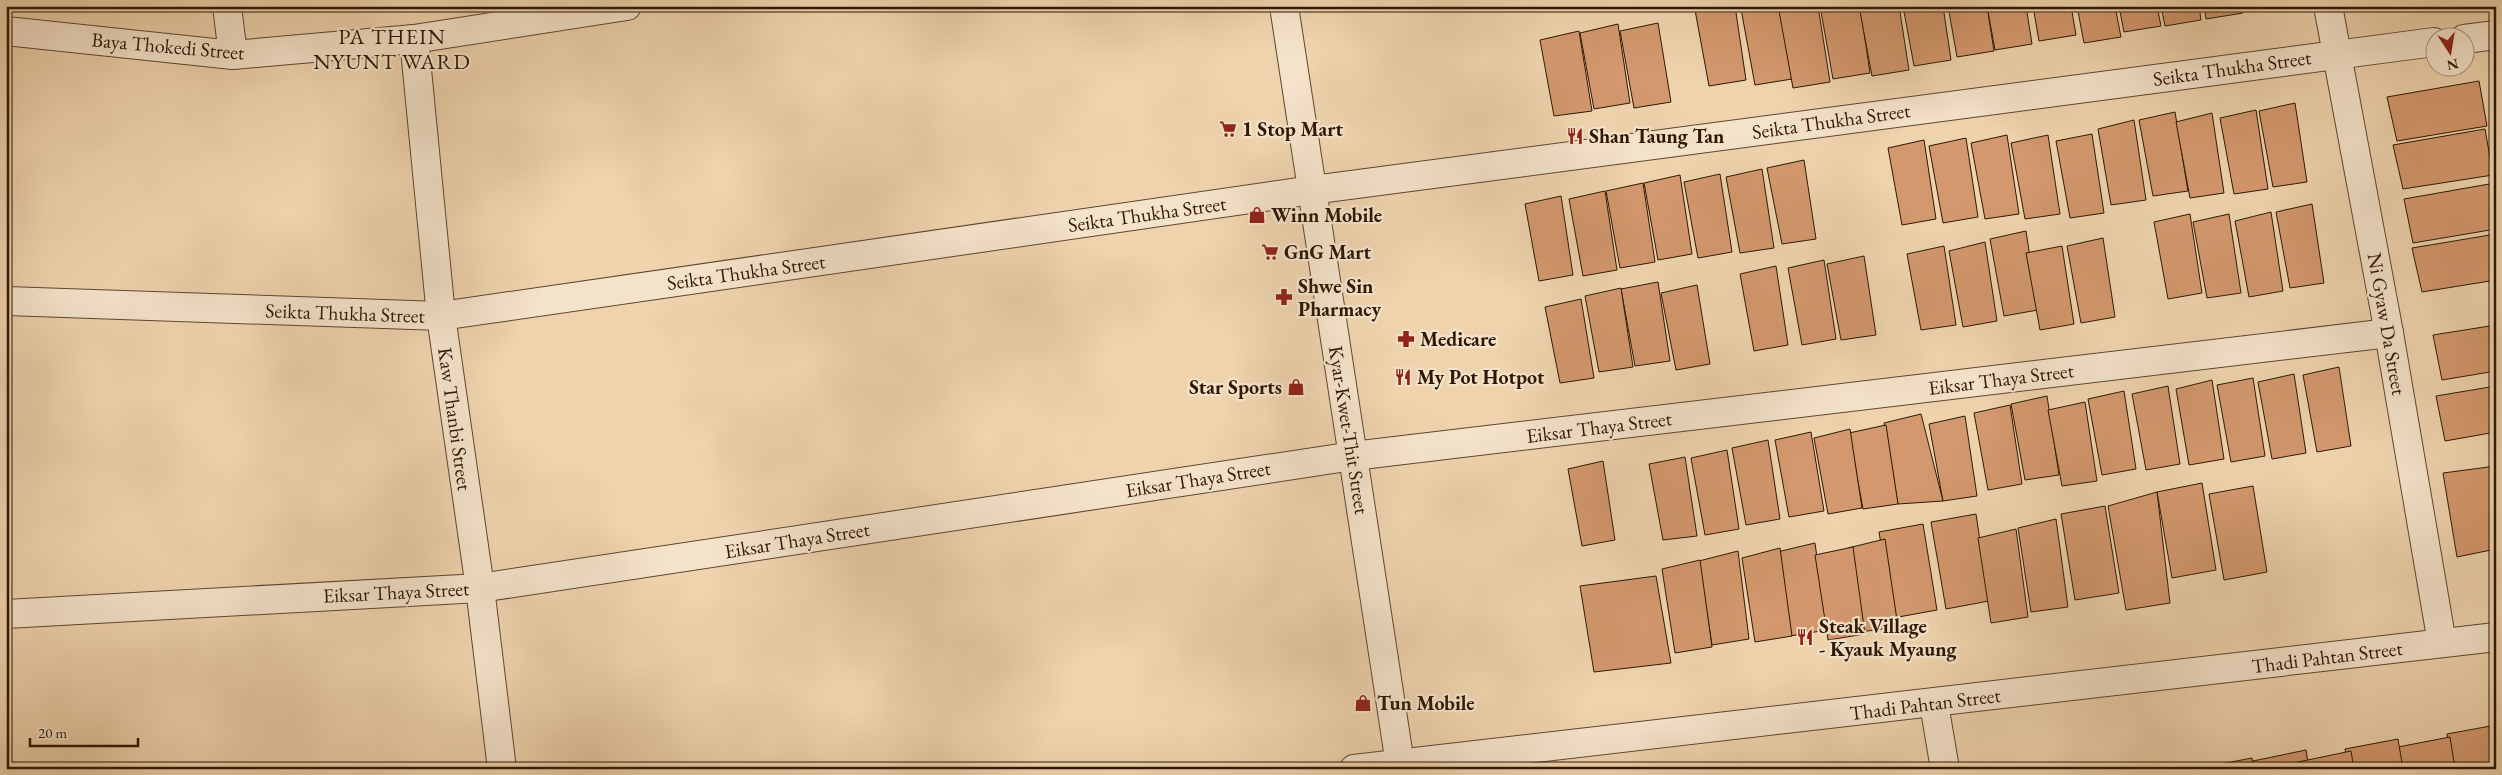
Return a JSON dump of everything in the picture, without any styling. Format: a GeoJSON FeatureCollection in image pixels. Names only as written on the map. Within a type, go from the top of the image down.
{"type":"FeatureCollection","features":[{"type":"Feature","properties":{"kind":"street"},"geometry":{"type":"LineString","coordinates":[[227,6],[233,55]]}},
{"type":"Feature","properties":{"kind":"street","name":"Kyar-Kwet-Thit Street"},"geometry":{"type":"LineString","coordinates":[[1284,6],[1400,764]]}},
{"type":"Feature","properties":{"kind":"street","name":"Ni Gyaw Da Street"},"geometry":{"type":"LineString","coordinates":[[2328,6],[2389,333],[2442,643]]}},
{"type":"Feature","properties":{"kind":"street","name":"Baya Thokedi Street"},"geometry":{"type":"LineString","coordinates":[[6,31],[233,55],[414,39],[613,7]]}},
{"type":"Feature","properties":{"kind":"street"},"geometry":{"type":"LineString","coordinates":[[2474,38],[2496,35]]}},
{"type":"Feature","properties":{"kind":"street","name":"Kaw Thanbi Street"},"geometry":{"type":"LineString","coordinates":[[414,39],[440,316],[480,588],[502,769]]}},
{"type":"Feature","properties":{"kind":"street","name":"Seikta Thukha Street"},"geometry":{"type":"LineString","coordinates":[[6,301],[440,316],[1312,190],[2424,43]]}},
{"type":"Feature","properties":{"kind":"street","name":"Eiksar Thaya Street"},"geometry":{"type":"LineString","coordinates":[[6,614],[480,588],[1353,456],[2389,333]]}},
{"type":"Feature","properties":{"kind":"street","name":"Thadi Pahtan Street"},"geometry":{"type":"LineString","coordinates":[[1354,769],[1934,704],[2496,637]]}},
{"type":"Feature","properties":{"kind":"street"},"geometry":{"type":"LineString","coordinates":[[1934,704],[1945,769]]}},
{"type":"Feature","properties":{"kind":"building"},"geometry":{"type":"Polygon","coordinates":[[[1711,6],[1735,6],[1746,80],[1709,86],[1695,10],[1711,6]]]}},
{"type":"Feature","properties":{"kind":"building"},"geometry":{"type":"Polygon","coordinates":[[[1751,6],[1780,6],[1792,79],[1755,85],[1741,9],[1751,6]]]}},
{"type":"Feature","properties":{"kind":"building"},"geometry":{"type":"Polygon","coordinates":[[[1802,6],[1818,6],[1830,82],[1793,88],[1779,11],[1802,6]]]}},
{"type":"Feature","properties":{"kind":"building"},"geometry":{"type":"Polygon","coordinates":[[[1820,6],[1860,6],[1870,73],[1833,79],[1820,6]]]}},
{"type":"Feature","properties":{"kind":"building"},"geometry":{"type":"Polygon","coordinates":[[[1859,6],[1899,6],[1909,70],[1872,76],[1859,6]]]}},
{"type":"Feature","properties":{"kind":"building"},"geometry":{"type":"Polygon","coordinates":[[[1903,6],[1943,6],[1951,60],[1914,66],[1903,6]]]}},
{"type":"Feature","properties":{"kind":"building"},"geometry":{"type":"Polygon","coordinates":[[[1948,6],[1987,6],[1994,51],[1957,57],[1948,6]]]}},
{"type":"Feature","properties":{"kind":"building"},"geometry":{"type":"Polygon","coordinates":[[[1987,6],[2026,6],[2032,44],[1995,50],[1987,6]]]}},
{"type":"Feature","properties":{"kind":"building"},"geometry":{"type":"Polygon","coordinates":[[[2033,6],[2071,6],[2076,35],[2039,41],[2033,6]]]}},
{"type":"Feature","properties":{"kind":"building"},"geometry":{"type":"Polygon","coordinates":[[[2077,6],[2115,6],[2121,37],[2084,43],[2077,6]]]}},
{"type":"Feature","properties":{"kind":"building"},"geometry":{"type":"Polygon","coordinates":[[[2119,6],[2157,6],[2161,26],[2124,32],[2119,6]]]}},
{"type":"Feature","properties":{"kind":"building"},"geometry":{"type":"Polygon","coordinates":[[[2161,6],[2199,6],[2201,20],[2165,26],[2161,6]]]}},
{"type":"Feature","properties":{"kind":"building"},"geometry":{"type":"Polygon","coordinates":[[[2204,6],[2242,6],[2243,13],[2206,19],[2204,6]]]}},
{"type":"Feature","properties":{"kind":"building"},"geometry":{"type":"Polygon","coordinates":[[[1658,23],[1671,102],[1634,108],[1620,31],[1658,23]]]}},
{"type":"Feature","properties":{"kind":"building"},"geometry":{"type":"Polygon","coordinates":[[[1618,24],[1630,103],[1594,109],[1580,33],[1618,24]]]}},
{"type":"Feature","properties":{"kind":"building"},"geometry":{"type":"Polygon","coordinates":[[[1579,31],[1592,111],[1554,116],[1540,40],[1579,31]]]}},
{"type":"Feature","properties":{"kind":"building"},"geometry":{"type":"Polygon","coordinates":[[[2479,81],[2487,126],[2397,141],[2387,97],[2479,81]]]}},
{"type":"Feature","properties":{"kind":"building"},"geometry":{"type":"Polygon","coordinates":[[[2295,103],[2307,182],[2273,187],[2259,111],[2295,103]]]}},
{"type":"Feature","properties":{"kind":"building"},"geometry":{"type":"Polygon","coordinates":[[[2256,110],[2268,189],[2234,194],[2220,118],[2256,110]]]}},
{"type":"Feature","properties":{"kind":"building"},"geometry":{"type":"Polygon","coordinates":[[[2175,112],[2188,191],[2153,196],[2139,120],[2175,112]]]}},
{"type":"Feature","properties":{"kind":"building"},"geometry":{"type":"Polygon","coordinates":[[[2212,113],[2224,193],[2190,198],[2176,122],[2212,113]]]}},
{"type":"Feature","properties":{"kind":"building"},"geometry":{"type":"Polygon","coordinates":[[[2134,120],[2146,200],[2111,205],[2098,129],[2134,120]]]}},
{"type":"Feature","properties":{"kind":"building"},"geometry":{"type":"Polygon","coordinates":[[[2485,129],[2493,175],[2403,189],[2393,145],[2485,129]]]}},
{"type":"Feature","properties":{"kind":"building"},"geometry":{"type":"Polygon","coordinates":[[[2092,134],[2104,213],[2070,218],[2056,141],[2092,134]]]}},
{"type":"Feature","properties":{"kind":"building"},"geometry":{"type":"Polygon","coordinates":[[[2007,135],[2019,214],[1985,219],[1971,143],[2007,135]]]}},
{"type":"Feature","properties":{"kind":"building"},"geometry":{"type":"Polygon","coordinates":[[[2048,135],[2060,214],[2025,219],[2011,143],[2048,135]]]}},
{"type":"Feature","properties":{"kind":"building"},"geometry":{"type":"Polygon","coordinates":[[[1966,138],[1978,217],[1943,223],[1929,146],[1966,138]]]}},
{"type":"Feature","properties":{"kind":"building"},"geometry":{"type":"Polygon","coordinates":[[[1924,140],[1936,219],[1902,225],[1888,148],[1924,140]]]}},
{"type":"Feature","properties":{"kind":"building"},"geometry":{"type":"Polygon","coordinates":[[[1804,160],[1816,239],[1782,244],[1767,168],[1804,160]]]}},
{"type":"Feature","properties":{"kind":"building"},"geometry":{"type":"Polygon","coordinates":[[[1762,169],[1774,248],[1740,253],[1726,177],[1762,169]]]}},
{"type":"Feature","properties":{"kind":"building"},"geometry":{"type":"Polygon","coordinates":[[[1720,174],[1732,252],[1698,258],[1684,182],[1720,174]]]}},
{"type":"Feature","properties":{"kind":"building"},"geometry":{"type":"Polygon","coordinates":[[[1680,175],[1692,254],[1658,260],[1644,183],[1680,175]]]}},
{"type":"Feature","properties":{"kind":"building"},"geometry":{"type":"Polygon","coordinates":[[[1643,183],[1655,262],[1620,268],[1606,191],[1643,183]]]}},
{"type":"Feature","properties":{"kind":"building"},"geometry":{"type":"Polygon","coordinates":[[[2495,183],[2496,229],[2413,243],[2404,199],[2495,183]]]}},
{"type":"Feature","properties":{"kind":"building"},"geometry":{"type":"Polygon","coordinates":[[[1605,191],[1617,270],[1583,276],[1569,199],[1605,191]]]}},
{"type":"Feature","properties":{"kind":"building"},"geometry":{"type":"Polygon","coordinates":[[[1561,196],[1573,275],[1539,281],[1525,204],[1561,196]]]}},
{"type":"Feature","properties":{"kind":"building"},"geometry":{"type":"Polygon","coordinates":[[[2312,204],[2324,283],[2290,288],[2276,212],[2312,204]]]}},
{"type":"Feature","properties":{"kind":"building"},"geometry":{"type":"Polygon","coordinates":[[[2271,212],[2283,291],[2249,297],[2235,221],[2271,212]]]}},
{"type":"Feature","properties":{"kind":"building"},"geometry":{"type":"Polygon","coordinates":[[[2190,214],[2202,293],[2168,299],[2154,222],[2190,214]]]}},
{"type":"Feature","properties":{"kind":"building"},"geometry":{"type":"Polygon","coordinates":[[[2229,214],[2241,293],[2207,298],[2193,222],[2229,214]]]}},
{"type":"Feature","properties":{"kind":"building"},"geometry":{"type":"Polygon","coordinates":[[[2026,231],[2038,310],[2004,316],[1990,239],[2026,231]]]}},
{"type":"Feature","properties":{"kind":"building"},"geometry":{"type":"Polygon","coordinates":[[[2496,234],[2496,280],[2422,292],[2412,248],[2496,234]]]}},
{"type":"Feature","properties":{"kind":"building"},"geometry":{"type":"Polygon","coordinates":[[[2103,238],[2115,317],[2081,323],[2067,246],[2103,238]]]}},
{"type":"Feature","properties":{"kind":"building"},"geometry":{"type":"Polygon","coordinates":[[[1985,242],[1997,321],[1963,327],[1949,251],[1985,242]]]}},
{"type":"Feature","properties":{"kind":"building"},"geometry":{"type":"Polygon","coordinates":[[[1944,246],[1956,325],[1921,330],[1907,254],[1944,246]]]}},
{"type":"Feature","properties":{"kind":"building"},"geometry":{"type":"Polygon","coordinates":[[[2062,246],[2074,324],[2040,330],[2026,253],[2062,246]]]}},
{"type":"Feature","properties":{"kind":"building"},"geometry":{"type":"Polygon","coordinates":[[[1864,256],[1876,335],[1841,340],[1827,264],[1864,256]]]}},
{"type":"Feature","properties":{"kind":"building"},"geometry":{"type":"Polygon","coordinates":[[[1824,260],[1836,339],[1802,345],[1788,268],[1824,260]]]}},
{"type":"Feature","properties":{"kind":"building"},"geometry":{"type":"Polygon","coordinates":[[[1776,266],[1788,345],[1754,351],[1740,274],[1776,266]]]}},
{"type":"Feature","properties":{"kind":"building"},"geometry":{"type":"Polygon","coordinates":[[[1658,282],[1670,361],[1635,366],[1621,289],[1658,282]]]}},
{"type":"Feature","properties":{"kind":"building"},"geometry":{"type":"Polygon","coordinates":[[[1697,285],[1710,364],[1676,370],[1661,293],[1697,285]]]}},
{"type":"Feature","properties":{"kind":"building"},"geometry":{"type":"Polygon","coordinates":[[[1621,288],[1633,367],[1599,372],[1585,296],[1621,288]]]}},
{"type":"Feature","properties":{"kind":"building"},"geometry":{"type":"Polygon","coordinates":[[[1581,299],[1594,378],[1560,383],[1545,307],[1581,299]]]}},
{"type":"Feature","properties":{"kind":"building"},"geometry":{"type":"Polygon","coordinates":[[[2496,325],[2496,371],[2442,380],[2433,335],[2496,325]]]}},
{"type":"Feature","properties":{"kind":"building"},"geometry":{"type":"Polygon","coordinates":[[[2339,367],[2351,446],[2317,452],[2303,375],[2339,367]]]}},
{"type":"Feature","properties":{"kind":"building"},"geometry":{"type":"Polygon","coordinates":[[[2294,374],[2306,453],[2272,459],[2258,382],[2294,374]]]}},
{"type":"Feature","properties":{"kind":"building"},"geometry":{"type":"Polygon","coordinates":[[[2253,378],[2265,456],[2231,462],[2217,385],[2253,378]]]}},
{"type":"Feature","properties":{"kind":"building"},"geometry":{"type":"Polygon","coordinates":[[[2212,380],[2224,459],[2189,465],[2176,389],[2212,380]]]}},
{"type":"Feature","properties":{"kind":"building"},"geometry":{"type":"Polygon","coordinates":[[[2168,386],[2180,464],[2146,470],[2132,394],[2168,386]]]}},
{"type":"Feature","properties":{"kind":"building"},"geometry":{"type":"Polygon","coordinates":[[[2496,386],[2496,432],[2445,441],[2436,396],[2496,386]]]}},
{"type":"Feature","properties":{"kind":"building"},"geometry":{"type":"Polygon","coordinates":[[[2124,391],[2136,469],[2102,475],[2088,399],[2124,391]]]}},
{"type":"Feature","properties":{"kind":"building"},"geometry":{"type":"Polygon","coordinates":[[[2047,396],[2059,475],[2025,480],[2011,404],[2047,396]]]}},
{"type":"Feature","properties":{"kind":"building"},"geometry":{"type":"Polygon","coordinates":[[[2085,402],[2097,481],[2062,486],[2048,410],[2085,402]]]}},
{"type":"Feature","properties":{"kind":"building"},"geometry":{"type":"Polygon","coordinates":[[[2010,405],[2022,484],[1988,490],[1974,413],[2010,405]]]}},
{"type":"Feature","properties":{"kind":"building"},"geometry":{"type":"Polygon","coordinates":[[[1921,414],[1943,501],[1898,504],[1884,423],[1921,414]]]}},
{"type":"Feature","properties":{"kind":"building"},"geometry":{"type":"Polygon","coordinates":[[[1965,416],[1977,496],[1943,501],[1929,424],[1965,416]]]}},
{"type":"Feature","properties":{"kind":"building"},"geometry":{"type":"Polygon","coordinates":[[[1886,425],[1898,504],[1863,509],[1849,433],[1886,425]]]}},
{"type":"Feature","properties":{"kind":"building"},"geometry":{"type":"Polygon","coordinates":[[[1850,429],[1862,508],[1828,514],[1814,438],[1850,429]]]}},
{"type":"Feature","properties":{"kind":"building"},"geometry":{"type":"Polygon","coordinates":[[[1811,432],[1824,511],[1789,517],[1775,440],[1811,432]]]}},
{"type":"Feature","properties":{"kind":"building"},"geometry":{"type":"Polygon","coordinates":[[[1768,440],[1780,519],[1746,525],[1732,448],[1768,440]]]}},
{"type":"Feature","properties":{"kind":"building"},"geometry":{"type":"Polygon","coordinates":[[[1727,450],[1739,529],[1705,535],[1691,458],[1727,450]]]}},
{"type":"Feature","properties":{"kind":"building"},"geometry":{"type":"Polygon","coordinates":[[[1685,457],[1697,536],[1663,540],[1649,464],[1685,457]]]}},
{"type":"Feature","properties":{"kind":"building"},"geometry":{"type":"Polygon","coordinates":[[[1603,461],[1615,540],[1582,546],[1568,469],[1603,461]]]}},
{"type":"Feature","properties":{"kind":"building"},"geometry":{"type":"Polygon","coordinates":[[[2496,466],[2496,549],[2457,557],[2443,473],[2496,466]]]}},
{"type":"Feature","properties":{"kind":"building"},"geometry":{"type":"Polygon","coordinates":[[[2202,483],[2216,570],[2172,578],[2157,492],[2202,483]]]}},
{"type":"Feature","properties":{"kind":"building"},"geometry":{"type":"Polygon","coordinates":[[[2253,486],[2267,572],[2224,580],[2209,494],[2253,486]]]}},
{"type":"Feature","properties":{"kind":"building"},"geometry":{"type":"Polygon","coordinates":[[[2157,492],[2170,603],[2126,610],[2108,506],[2157,492]]]}},
{"type":"Feature","properties":{"kind":"building"},"geometry":{"type":"Polygon","coordinates":[[[2105,506],[2119,593],[2075,600],[2061,514],[2105,506]]]}},
{"type":"Feature","properties":{"kind":"building"},"geometry":{"type":"Polygon","coordinates":[[[1976,514],[1989,601],[1946,609],[1931,522],[1976,514]]]}},
{"type":"Feature","properties":{"kind":"building"},"geometry":{"type":"Polygon","coordinates":[[[2056,519],[2068,607],[2031,612],[2018,528],[2056,519]]]}},
{"type":"Feature","properties":{"kind":"building"},"geometry":{"type":"Polygon","coordinates":[[[1923,524],[1937,610],[1893,618],[1879,532],[1923,524]]]}},
{"type":"Feature","properties":{"kind":"building"},"geometry":{"type":"Polygon","coordinates":[[[2016,529],[2028,617],[1991,623],[1978,538],[2016,529]]]}},
{"type":"Feature","properties":{"kind":"building"},"geometry":{"type":"Polygon","coordinates":[[[1885,539],[1898,627],[1860,632],[1848,548],[1885,539]]]}},
{"type":"Feature","properties":{"kind":"building"},"geometry":{"type":"Polygon","coordinates":[[[1815,543],[1827,630],[1790,636],[1777,552],[1815,543]]]}},
{"type":"Feature","properties":{"kind":"building"},"geometry":{"type":"Polygon","coordinates":[[[1853,547],[1865,634],[1828,640],[1815,555],[1853,547]]]}},
{"type":"Feature","properties":{"kind":"building"},"geometry":{"type":"Polygon","coordinates":[[[1780,548],[1792,636],[1755,642],[1742,558],[1780,548]]]}},
{"type":"Feature","properties":{"kind":"building"},"geometry":{"type":"Polygon","coordinates":[[[1738,551],[1749,639],[1712,645],[1699,561],[1738,551]]]}},
{"type":"Feature","properties":{"kind":"building"},"geometry":{"type":"Polygon","coordinates":[[[1700,560],[1712,647],[1675,653],[1662,569],[1700,560]]]}},
{"type":"Feature","properties":{"kind":"building"},"geometry":{"type":"Polygon","coordinates":[[[1656,576],[1671,663],[1594,672],[1580,586],[1656,576]]]}},
{"type":"Feature","properties":{"kind":"building"},"geometry":{"type":"Polygon","coordinates":[[[2496,725],[2496,769],[2452,769],[2447,734],[2496,725]]]}},
{"type":"Feature","properties":{"kind":"building"},"geometry":{"type":"Polygon","coordinates":[[[2450,737],[2455,769],[2401,769],[2398,747],[2450,737]]]}},
{"type":"Feature","properties":{"kind":"building"},"geometry":{"type":"Polygon","coordinates":[[[2398,739],[2403,769],[2348,769],[2345,749],[2398,739]]]}},
{"type":"Feature","properties":{"kind":"building"},"geometry":{"type":"Polygon","coordinates":[[[2306,750],[2309,769],[2255,769],[2253,761],[2306,750]]]}},
{"type":"Feature","properties":{"kind":"building"},"geometry":{"type":"Polygon","coordinates":[[[2351,751],[2354,769],[2299,769],[2298,762],[2351,751]]]}},
{"type":"Feature","properties":{"kind":"building"},"geometry":{"type":"Polygon","coordinates":[[[2252,758],[2254,769],[2200,769],[2200,768],[2252,758]]]}},
{"type":"Feature","properties":{"kind":"building"},"geometry":{"type":"Polygon","coordinates":[[[2199,765],[2200,769],[2178,769],[2199,765]]]}},
{"type":"Feature","properties":{"kind":"place","name":"1 Stop Mart"},"geometry":{"type":"Point","coordinates":[1228,129]}},
{"type":"Feature","properties":{"kind":"place","name":"Shan Taung Tan"},"geometry":{"type":"Point","coordinates":[1575,136]}},
{"type":"Feature","properties":{"kind":"place","name":"Winn Mobile"},"geometry":{"type":"Point","coordinates":[1257,215]}},
{"type":"Feature","properties":{"kind":"place","name":"GnG Mart"},"geometry":{"type":"Point","coordinates":[1270,252]}},
{"type":"Feature","properties":{"kind":"place","name":"Shwe Sin Pharmacy"},"geometry":{"type":"Point","coordinates":[1284,297]}},
{"type":"Feature","properties":{"kind":"place","name":"Medicare"},"geometry":{"type":"Point","coordinates":[1406,339]}},
{"type":"Feature","properties":{"kind":"place","name":"My Pot Hotpot"},"geometry":{"type":"Point","coordinates":[1403,377]}},
{"type":"Feature","properties":{"kind":"place","name":"Star Sports"},"geometry":{"type":"Point","coordinates":[1296,387]}},
{"type":"Feature","properties":{"kind":"place","name":"Steak Village - Kyauk Myaung"},"geometry":{"type":"Point","coordinates":[1805,637]}},
{"type":"Feature","properties":{"kind":"place","name":"Tun Mobile"},"geometry":{"type":"Point","coordinates":[1363,703]}},
{"type":"Feature","properties":{"kind":"district","name":"PA THEIN NYUNT WARD"},"geometry":{"type":"Point","coordinates":[392,48]}}]}
